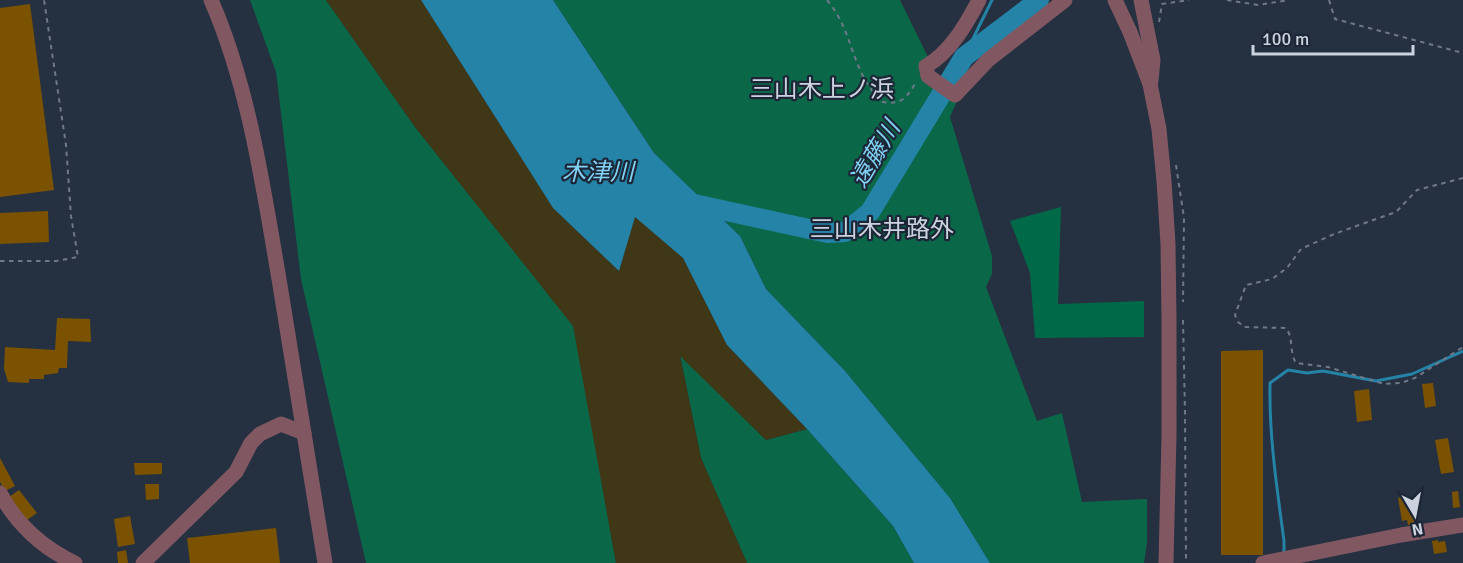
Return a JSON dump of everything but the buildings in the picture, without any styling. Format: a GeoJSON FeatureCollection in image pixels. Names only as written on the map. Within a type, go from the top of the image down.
{"type":"FeatureCollection","features":[{"type":"Feature","properties":{"kind":"street"},"geometry":{"type":"LineString","coordinates":[[211,0],[220,20],[243,96],[263,189],[325,563]]}},
{"type":"Feature","properties":{"kind":"street"},"geometry":{"type":"LineString","coordinates":[[979,0],[955,39],[934,62],[926,66],[928,76],[955,95],[988,60],[1065,0]]}},
{"type":"Feature","properties":{"kind":"street"},"geometry":{"type":"LineString","coordinates":[[1115,0],[1150,84],[1159,129],[1168,244],[1167,560]]}},
{"type":"Feature","properties":{"kind":"street"},"geometry":{"type":"LineString","coordinates":[[1141,0],[1153,60],[1150,84]]}},
{"type":"Feature","properties":{"kind":"street"},"geometry":{"type":"LineString","coordinates":[[143,563],[236,472],[252,443],[260,434],[280,424],[304,433]]}},
{"type":"Feature","properties":{"kind":"street"},"geometry":{"type":"LineString","coordinates":[[0,493],[35,538],[44,546],[75,563]]}},
{"type":"Feature","properties":{"kind":"street"},"geometry":{"type":"LineString","coordinates":[[1263,563],[1463,525]]}},
{"type":"Feature","properties":{"kind":"path"},"geometry":{"type":"LineString","coordinates":[[0,261],[56,261],[78,257],[71,216],[66,146],[44,0]]}},
{"type":"Feature","properties":{"kind":"path"},"geometry":{"type":"LineString","coordinates":[[827,0],[838,13],[846,30],[861,73],[881,102],[892,104],[906,99],[926,66]]}},
{"type":"Feature","properties":{"kind":"path"},"geometry":{"type":"LineString","coordinates":[[1158,31],[1162,4],[1189,0]]}},
{"type":"Feature","properties":{"kind":"path"},"geometry":{"type":"LineString","coordinates":[[1227,0],[1258,4],[1289,0]]}},
{"type":"Feature","properties":{"kind":"path"},"geometry":{"type":"LineString","coordinates":[[1329,0],[1335,19],[1463,53]]}},
{"type":"Feature","properties":{"kind":"path"},"geometry":{"type":"LineString","coordinates":[[1463,178],[1417,189],[1396,213],[1334,234],[1301,249],[1287,268],[1272,279],[1246,285],[1235,315],[1244,327],[1286,328],[1290,334],[1291,356],[1296,363],[1328,367],[1384,384],[1401,383],[1415,378],[1463,347]]}},
{"type":"Feature","properties":{"kind":"green space"},"geometry":{"type":"Polygon","coordinates":[[[250,0],[326,0],[415,127],[574,326],[616,563],[366,563],[301,279],[276,72],[250,0]]]}},
{"type":"Feature","properties":{"kind":"green space"},"geometry":{"type":"Polygon","coordinates":[[[553,0],[900,0],[928,57],[922,63],[957,101],[950,117],[992,256],[992,274],[986,287],[1037,421],[1062,413],[1082,502],[1147,499],[1147,543],[1144,563],[990,563],[950,498],[845,371],[766,289],[740,236],[654,153],[553,0]]]}},
{"type":"Feature","properties":{"kind":"green space"},"geometry":{"type":"Polygon","coordinates":[[[1061,207],[1058,304],[1144,301],[1144,337],[1035,338],[1030,273],[1010,221],[1061,207]]]}},
{"type":"Feature","properties":{"kind":"green space"},"geometry":{"type":"Polygon","coordinates":[[[680,355],[766,440],[807,429],[893,526],[914,563],[747,563],[701,458],[680,355]]]}},
{"type":"Feature","properties":{"kind":"sand"},"geometry":{"type":"Polygon","coordinates":[[[326,0],[421,0],[553,208],[619,271],[635,216],[683,258],[727,345],[807,429],[766,440],[680,356],[701,458],[747,563],[616,563],[573,326],[415,127],[326,0]]]}},
{"type":"Feature","properties":{"kind":"water","name":"木津川"},"geometry":{"type":"Polygon","coordinates":[[[421,0],[553,0],[654,153],[740,236],[766,289],[845,371],[950,498],[990,563],[914,563],[893,526],[807,429],[727,345],[683,258],[635,217],[619,271],[553,208],[421,0]]]}},
{"type":"Feature","properties":{"kind":"waterway"},"geometry":{"type":"LineString","coordinates":[[964,57],[992,0]]}},
{"type":"Feature","properties":{"kind":"waterway","name":"遠藤川"},"geometry":{"type":"LineString","coordinates":[[685,202],[828,233],[845,232],[870,212],[964,57],[1039,0]]}},
{"type":"Feature","properties":{"kind":"waterway"},"geometry":{"type":"LineString","coordinates":[[1270,383],[1288,370],[1307,373],[1323,371],[1376,381],[1412,374],[1463,351]]}},
{"type":"Feature","properties":{"kind":"waterway"},"geometry":{"type":"LineString","coordinates":[[1270,384],[1272,443],[1284,553]]}},
{"type":"Feature","properties":{"kind":"district","name":"三山木上ノ浜"},"geometry":{"type":"Point","coordinates":[822,89]}},
{"type":"Feature","properties":{"kind":"district","name":"三山木井路外"},"geometry":{"type":"Point","coordinates":[882,229]}}]}
